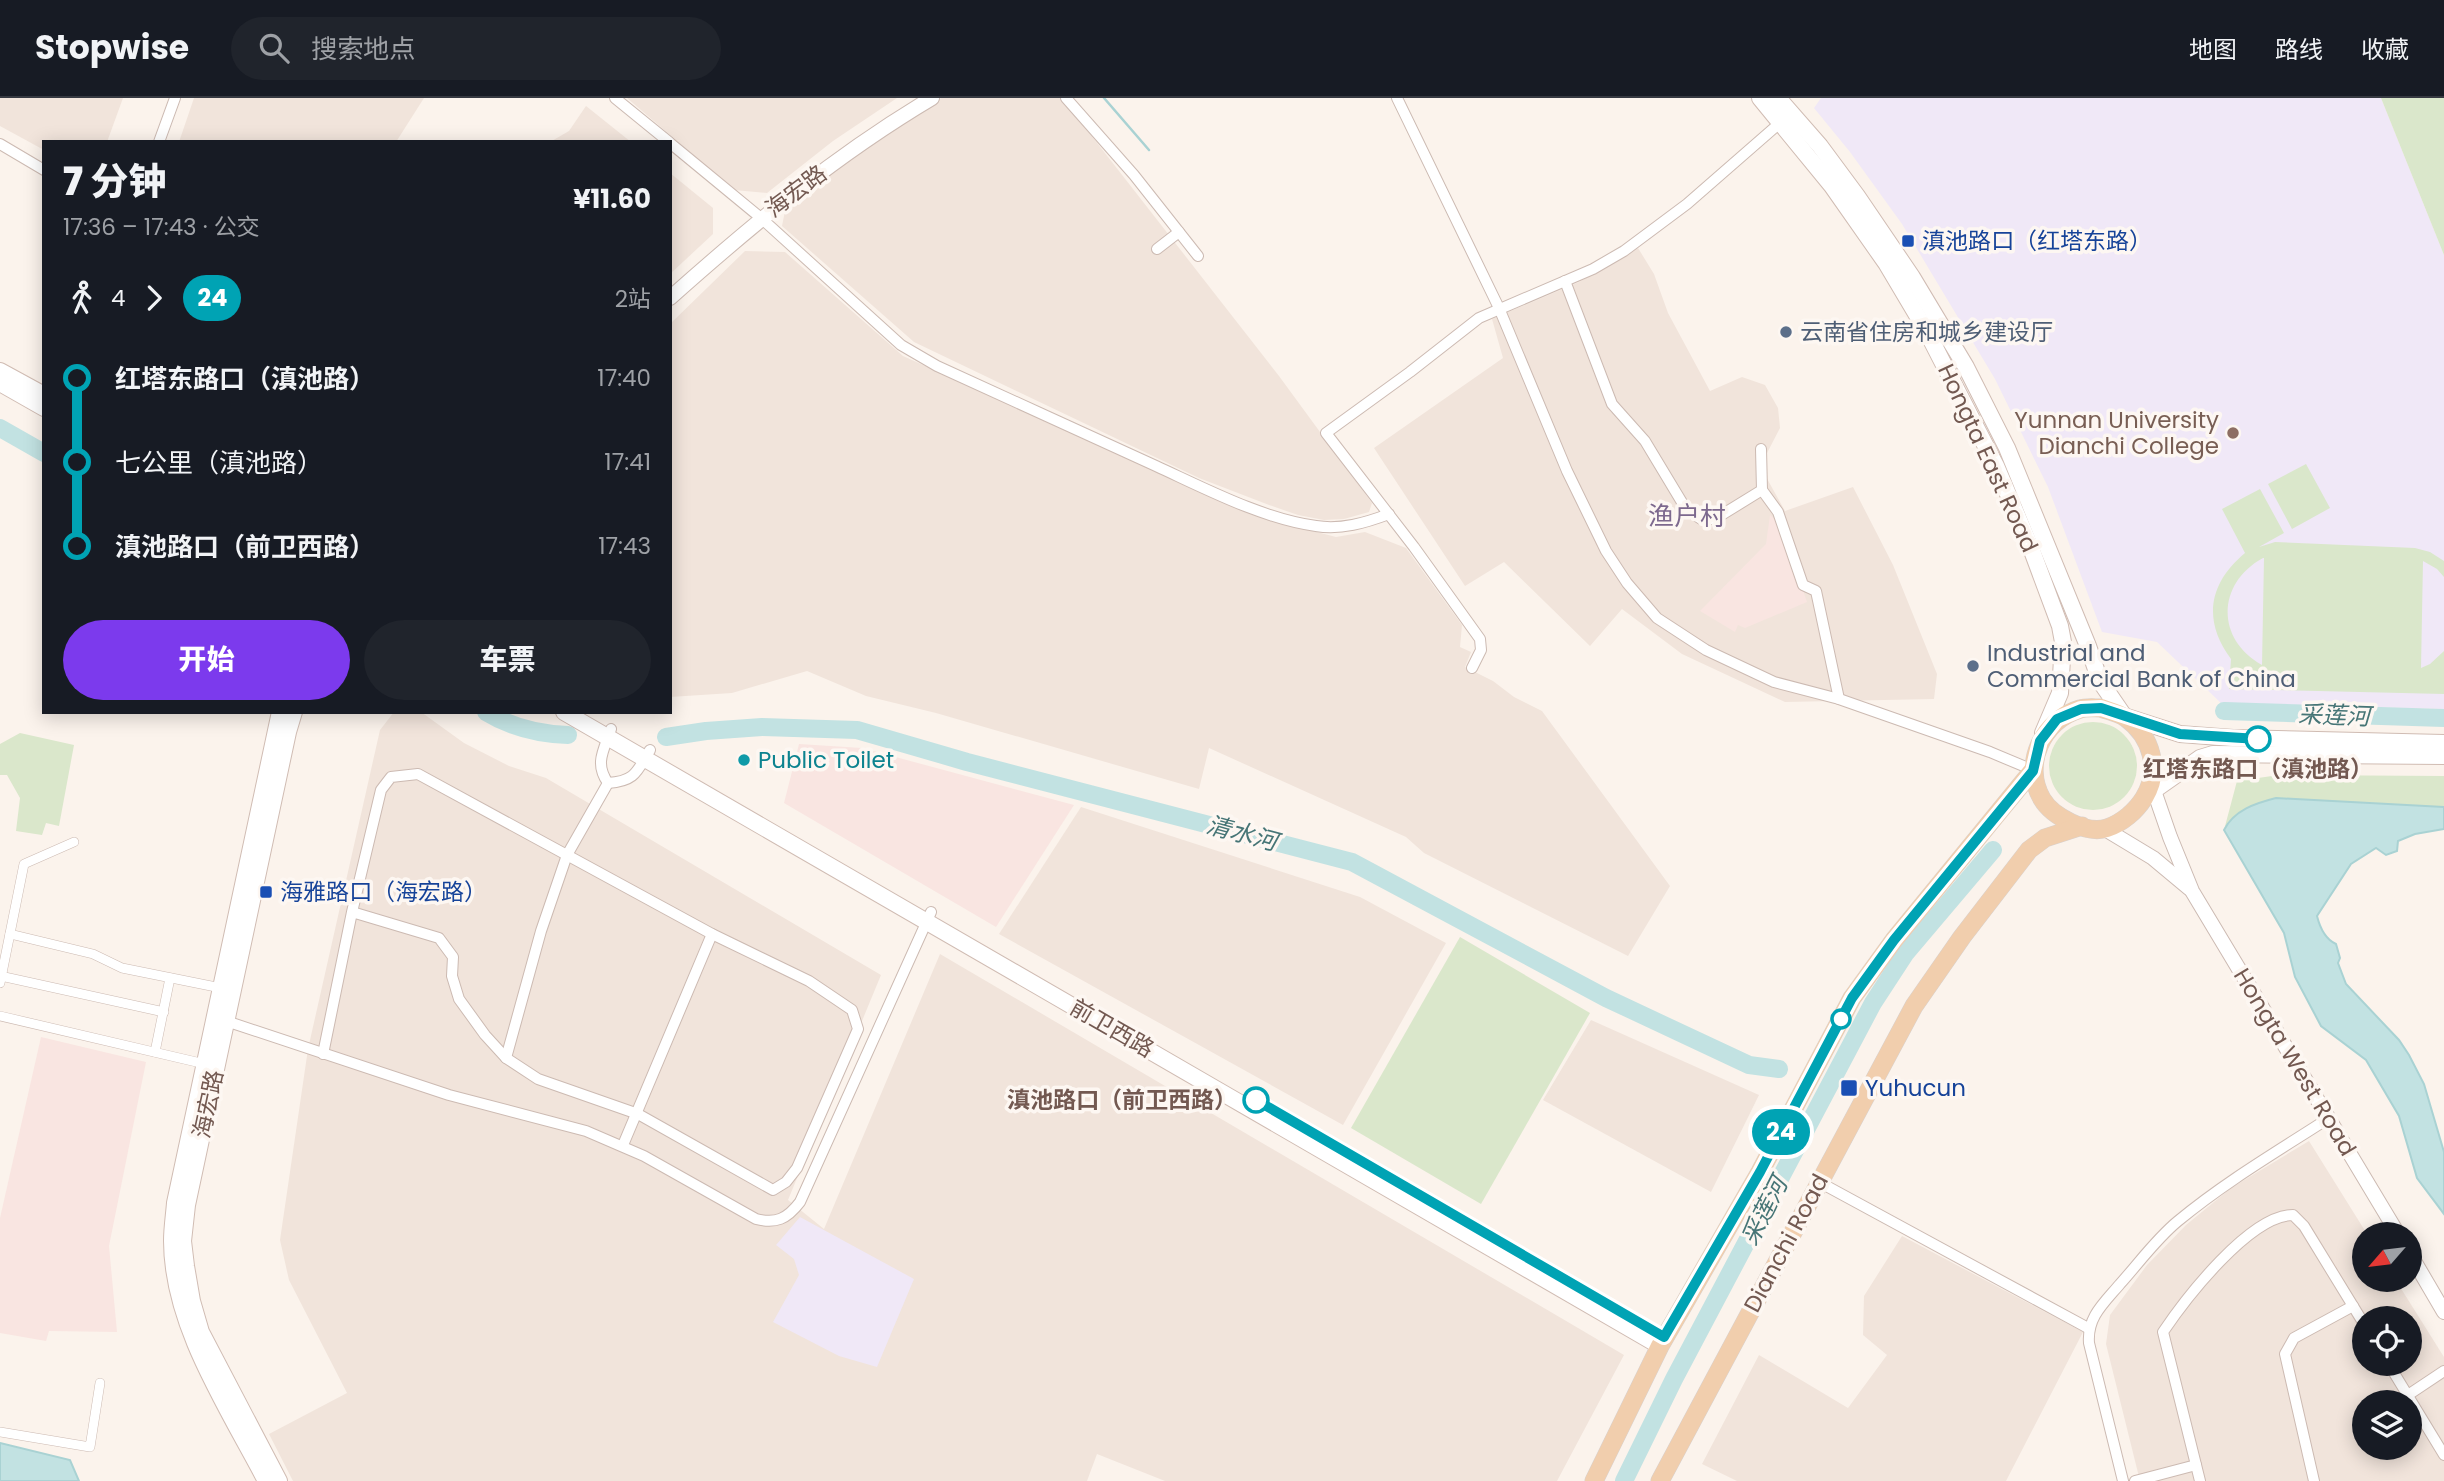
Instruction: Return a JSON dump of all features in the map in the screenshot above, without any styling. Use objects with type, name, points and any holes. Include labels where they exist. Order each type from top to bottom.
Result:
[{"type":"main road","name":"Hongta East Road","points":[[1760,98],[1832,186],[1886,263],[1927,332],[1996,466],[2031,548],[2060,626],[2063,642],[2060,693],[2040,741]]},
{"type":"main road","name":"Hongta East Road","points":[[1778,98],[1820,146],[1857,196],[1912,277],[1966,367],[2007,448],[2100,681],[2124,716]]},
{"type":"main road","points":[[0,370],[42,394]]},
{"type":"main road","points":[[0,383],[42,407]]},
{"type":"main road","points":[[2124,716],[2141,731],[2150,747],[2154,773],[2150,789],[2138,808],[2105,829],[2064,821],[2044,802],[2036,786],[2033,771],[2040,741],[2057,719],[2081,709],[2101,708],[2180,734],[2233,738],[2444,743]]},
{"type":"main road","name":"海宏路","points":[[266,1481],[191,1336],[181,1304],[172,1241],[175,1203],[205,1064],[220,1019],[221,988],[280,714]]},
{"type":"main road","name":"海宏路","points":[[279,1481],[201,1332],[192,1301],[183,1241],[220,1019],[294,714]]},
{"type":"main road","name":"前卫西路","points":[[568,714],[647,754],[1662,1342]]},
{"type":"main road","name":"前卫西路","points":[[586,714],[610,733]]},
{"type":"main road","points":[[2150,789],[2200,758],[2227,753],[2444,756]]},
{"type":"main road","points":[[1594,1481],[1662,1342],[1760,1172],[1852,998],[1894,940],[2033,771]]},
{"type":"main road","name":"Dianchi Road","points":[[1660,1481],[1914,1006],[1962,937],[2029,850],[2045,838],[2082,826]]},
{"type":"street","points":[[160,140],[175,98]]},
{"type":"street","points":[[615,98],[668,140]]},
{"type":"street","name":"海宏路","points":[[672,297],[761,218],[852,149],[932,98]]},
{"type":"street","points":[[1066,98],[1134,175],[1198,256]]},
{"type":"street","points":[[1397,98],[1499,308],[1567,471],[1606,551],[1627,583],[1657,618],[1706,650],[1774,682],[1839,699],[1990,752],[2033,771]]},
{"type":"street","points":[[1472,667],[1481,650],[1480,639],[1326,433],[1479,318],[1593,269],[1624,251],[1687,204],[1781,122]]},
{"type":"street","points":[[0,144],[42,169]]},
{"type":"street","points":[[672,144],[761,218],[901,345],[937,366],[1195,484],[1262,511],[1301,523],[1332,527],[1368,522],[1389,514]]},
{"type":"street","points":[[1157,249],[1179,232]]},
{"type":"street","points":[[1564,281],[1612,404],[1645,441],[1686,509],[1700,519],[1715,519],[1762,490]]},
{"type":"street","points":[[1761,449],[1762,490],[1778,512],[1803,585],[1816,591],[1839,699]]},
{"type":"street","points":[[608,783],[601,772],[600,762],[610,733]]},
{"type":"street","points":[[608,783],[623,782],[637,774],[647,754]]},
{"type":"street","points":[[2165,818],[2167,793],[2179,773]]},
{"type":"street","points":[[323,1054],[352,912],[381,790],[391,777],[418,774],[712,934],[809,981],[852,1010],[858,1029],[797,1168],[786,1182],[773,1191],[638,1114],[538,1079],[506,1058],[459,999],[452,976],[453,957],[439,938],[352,912]]},
{"type":"street","points":[[506,1058],[541,931],[567,855],[608,783]]},
{"type":"street","points":[[2150,789],[2165,818],[2192,891]]},
{"type":"street","points":[[2105,829],[2153,858],[2192,891]]},
{"type":"street","points":[[74,842],[24,864],[0,978],[164,1012]]},
{"type":"street","name":"Hongta West Road","points":[[2192,891],[2391,1222]]},
{"type":"street","points":[[220,1019],[449,1095],[586,1131],[623,1145],[755,1219],[779,1221],[791,1214],[800,1202],[929,916]]},
{"type":"street","points":[[10,934],[93,954],[122,968],[221,988]]},
{"type":"street","points":[[623,1145],[712,934]]},
{"type":"street","points":[[155,1052],[170,978]]},
{"type":"street","points":[[0,1016],[205,1064]]},
{"type":"street","points":[[2123,1481],[2089,1343],[2088,1328],[2107,1299],[2152,1246],[2178,1222],[2235,1179],[2329,1118]]},
{"type":"street","points":[[1819,1182],[2088,1328]]},
{"type":"street","points":[[2200,1481],[2162,1332],[2197,1286],[2250,1233],[2280,1215],[2293,1215],[2304,1226],[2353,1306]]},
{"type":"street","points":[[2422,1274],[2444,1312]]},
{"type":"street","points":[[2315,1481],[2285,1354],[2294,1338],[2352,1307]]},
{"type":"street","points":[[2416,1390],[2444,1371]]},
{"type":"street","points":[[0,1432],[90,1447],[100,1383]]},
{"type":"street","points":[[2422,1418],[2444,1455]]},
{"type":"street","points":[[2135,1481],[2196,1465]]},
{"type":"shaded area","points":[[0,98],[123,98],[108,140],[42,140],[42,149],[0,126]]},
{"type":"shaded area","points":[[194,98],[424,98],[397,140],[180,140]]},
{"type":"shaded area","points":[[627,98],[897,98],[833,141],[767,193],[734,190]]},
{"type":"shaded area","points":[[941,98],[1062,98],[1279,376],[1372,503],[1369,512],[1344,519],[1324,520],[1269,505],[1199,478],[914,342],[782,226],[786,206],[858,153]]},
{"type":"shaded area","name":"Yunnan University Dianchi College","points":[[1821,98],[2381,98],[2444,255],[2444,709],[2221,703],[2157,642],[2102,632],[2048,487],[1995,379],[1902,224],[1814,108]]},
{"type":"shaded area","points":[[586,106],[628,140],[553,140],[569,131]]},
{"type":"shaded area","points":[[672,175],[713,208],[713,234],[672,272]]},
{"type":"shaded area","points":[[1638,248],[1654,274],[1668,313],[1710,391],[1742,377],[1765,385],[1778,408],[1780,428],[1766,455],[1765,475],[1785,511],[1853,487],[1893,565],[1937,674],[1934,699],[1785,702],[1682,654],[1622,609],[1590,646],[1504,562],[1465,586],[1374,448],[1503,358],[1492,319],[1579,282]]},
{"type":"shaded area","points":[[745,251],[785,252],[903,356],[1267,519],[1336,537],[1365,532],[1406,548],[1462,625],[1460,647],[1471,652],[1465,667],[1542,711],[1670,886],[1628,956],[1424,853],[1406,837],[1209,748],[1199,789],[936,713],[866,696],[807,671],[732,693],[672,697],[672,322]]},
{"type":"shaded area","points":[[1770,515],[1780,524],[1807,602],[1745,628],[1738,625],[1735,632],[1700,611],[1766,544]]},
{"type":"shaded area","points":[[392,714],[424,714],[464,743],[509,766],[546,778],[881,975],[788,1200],[824,1229],[940,954],[1624,1355],[1557,1481],[1165,1481],[1097,1454],[1087,1481],[293,1481],[269,1434],[347,1393],[289,1280],[280,1240],[308,1049],[380,730]]},
{"type":"shaded area","points":[[799,744],[862,748],[1074,805],[996,927],[784,803]]},
{"type":"shaded area","points":[[1081,807],[1360,897],[1446,943],[1343,1125],[999,934]]},
{"type":"shaded area","points":[[1591,1020],[1759,1095],[1711,1192],[1543,1100]]},
{"type":"shaded area","points":[[41,1037],[146,1062],[109,1246],[117,1332],[49,1331],[46,1341],[0,1333],[0,1218]]},
{"type":"shaded area","points":[[2309,1141],[2360,1222],[2352,1222],[2352,1292],[2403,1292],[2412,1306],[2352,1306],[2352,1376],[2422,1376],[2422,1322],[2444,1357],[2444,1481],[2140,1481],[2106,1344],[2110,1315],[2147,1265],[2186,1225],[2231,1188]]},
{"type":"shaded area","points":[[800,1217],[914,1279],[877,1367],[839,1356],[773,1322],[799,1275],[794,1259],[776,1245]]},
{"type":"shaded area","points":[[1902,1236],[2083,1332],[2006,1481],[1737,1481],[1702,1464],[1759,1355],[1848,1408],[1887,1355],[1863,1335],[1864,1296]]},
{"type":"green space","points":[[2381,98],[2444,98],[2444,255]]},
{"type":"green space","points":[[2306,464],[2330,508],[2292,529],[2268,484]]},
{"type":"green space","points":[[2260,489],[2284,533],[2259,547],[2275,542],[2415,548],[2430,552],[2444,561],[2444,577],[2437,569],[2423,561],[2421,668],[2430,664],[2444,651],[2444,694],[2229,689],[2231,659],[2216,630],[2214,603],[2217,589],[2224,577],[2245,553],[2222,509]],"holes":[[[2264,558],[2262,665],[2236,641],[2228,611],[2230,596],[2237,582],[2248,569]]]},
{"type":"green space","points":[[2093,722],[2110,725],[2124,735],[2134,749],[2137,766],[2134,783],[2124,797],[2110,807],[2093,810],[2076,807],[2062,797],[2052,783],[2049,766],[2052,749],[2062,735],[2076,725]]},
{"type":"green space","points":[[20,733],[74,745],[59,826],[46,823],[42,835],[16,831],[20,798],[7,775],[0,775],[0,744]]},
{"type":"green space","points":[[2279,775],[2444,776],[2444,807],[2276,798],[2228,822],[2224,830],[2237,781]]},
{"type":"green space","points":[[1460,937],[1590,1013],[1481,1204],[1351,1128]]},
{"type":"water","points":[[2276,798],[2444,807],[2444,829],[2415,834],[2398,841],[2397,851],[2386,855],[2376,848],[2351,864],[2317,916],[2324,933],[2336,944],[2340,958],[2338,963],[2346,984],[2399,1040],[2424,1084],[2444,1152],[2444,1214],[2417,1178],[2399,1116],[2366,1060],[2321,1026],[2295,977],[2284,933],[2224,830],[2240,812]]},
{"type":"water","points":[[0,1443],[70,1460],[79,1481],[0,1481]]},
{"type":"waterway","points":[[1104,98],[1149,150]]},
{"type":"waterway","name":"清水河","points":[[0,428],[42,452]]},
{"type":"waterway","name":"采莲河","points":[[2224,711],[2444,718]]},
{"type":"waterway","name":"清水河","points":[[490,714],[526,729],[568,735]]},
{"type":"waterway","name":"清水河","points":[[666,737],[762,727],[857,730],[967,762],[1352,862],[1606,998],[1749,1065],[1779,1069]]},
{"type":"waterway","name":"采莲河","points":[[1624,1481],[1674,1379],[1873,1003],[1905,954],[1993,850]]},
{"type":"bus line","name":"24","points":[[1256,1100],[1664,1337],[1760,1172],[1852,998],[1894,940],[2033,771],[2040,741],[2057,719],[2081,709],[2101,708],[2180,734],[2258,739]]},
{"type":"place","name":"滇池路口（红塔东路）","points":[[1908,241]]},
{"type":"place","name":"云南省住房和城乡建设厅","points":[[1786,332]]},
{"type":"place","name":"Yunnan University Dianchi College","points":[[2233,433]]},
{"type":"place","name":"Industrial and Commercial Bank of China","points":[[1973,666]]},
{"type":"place","name":"红塔东路口（滇池路）","points":[[2258,739]]},
{"type":"place","name":"Public Toilet","points":[[744,760]]},
{"type":"place","name":"海雅路口（海宏路）","points":[[266,892]]},
{"type":"place","name":"Yuhucun","points":[[1849,1088]]},
{"type":"place","name":"滇池路口（前卫西路）","points":[[1256,1100]]},
{"type":"district","name":"渔户村","points":[[1687,516]]}]
